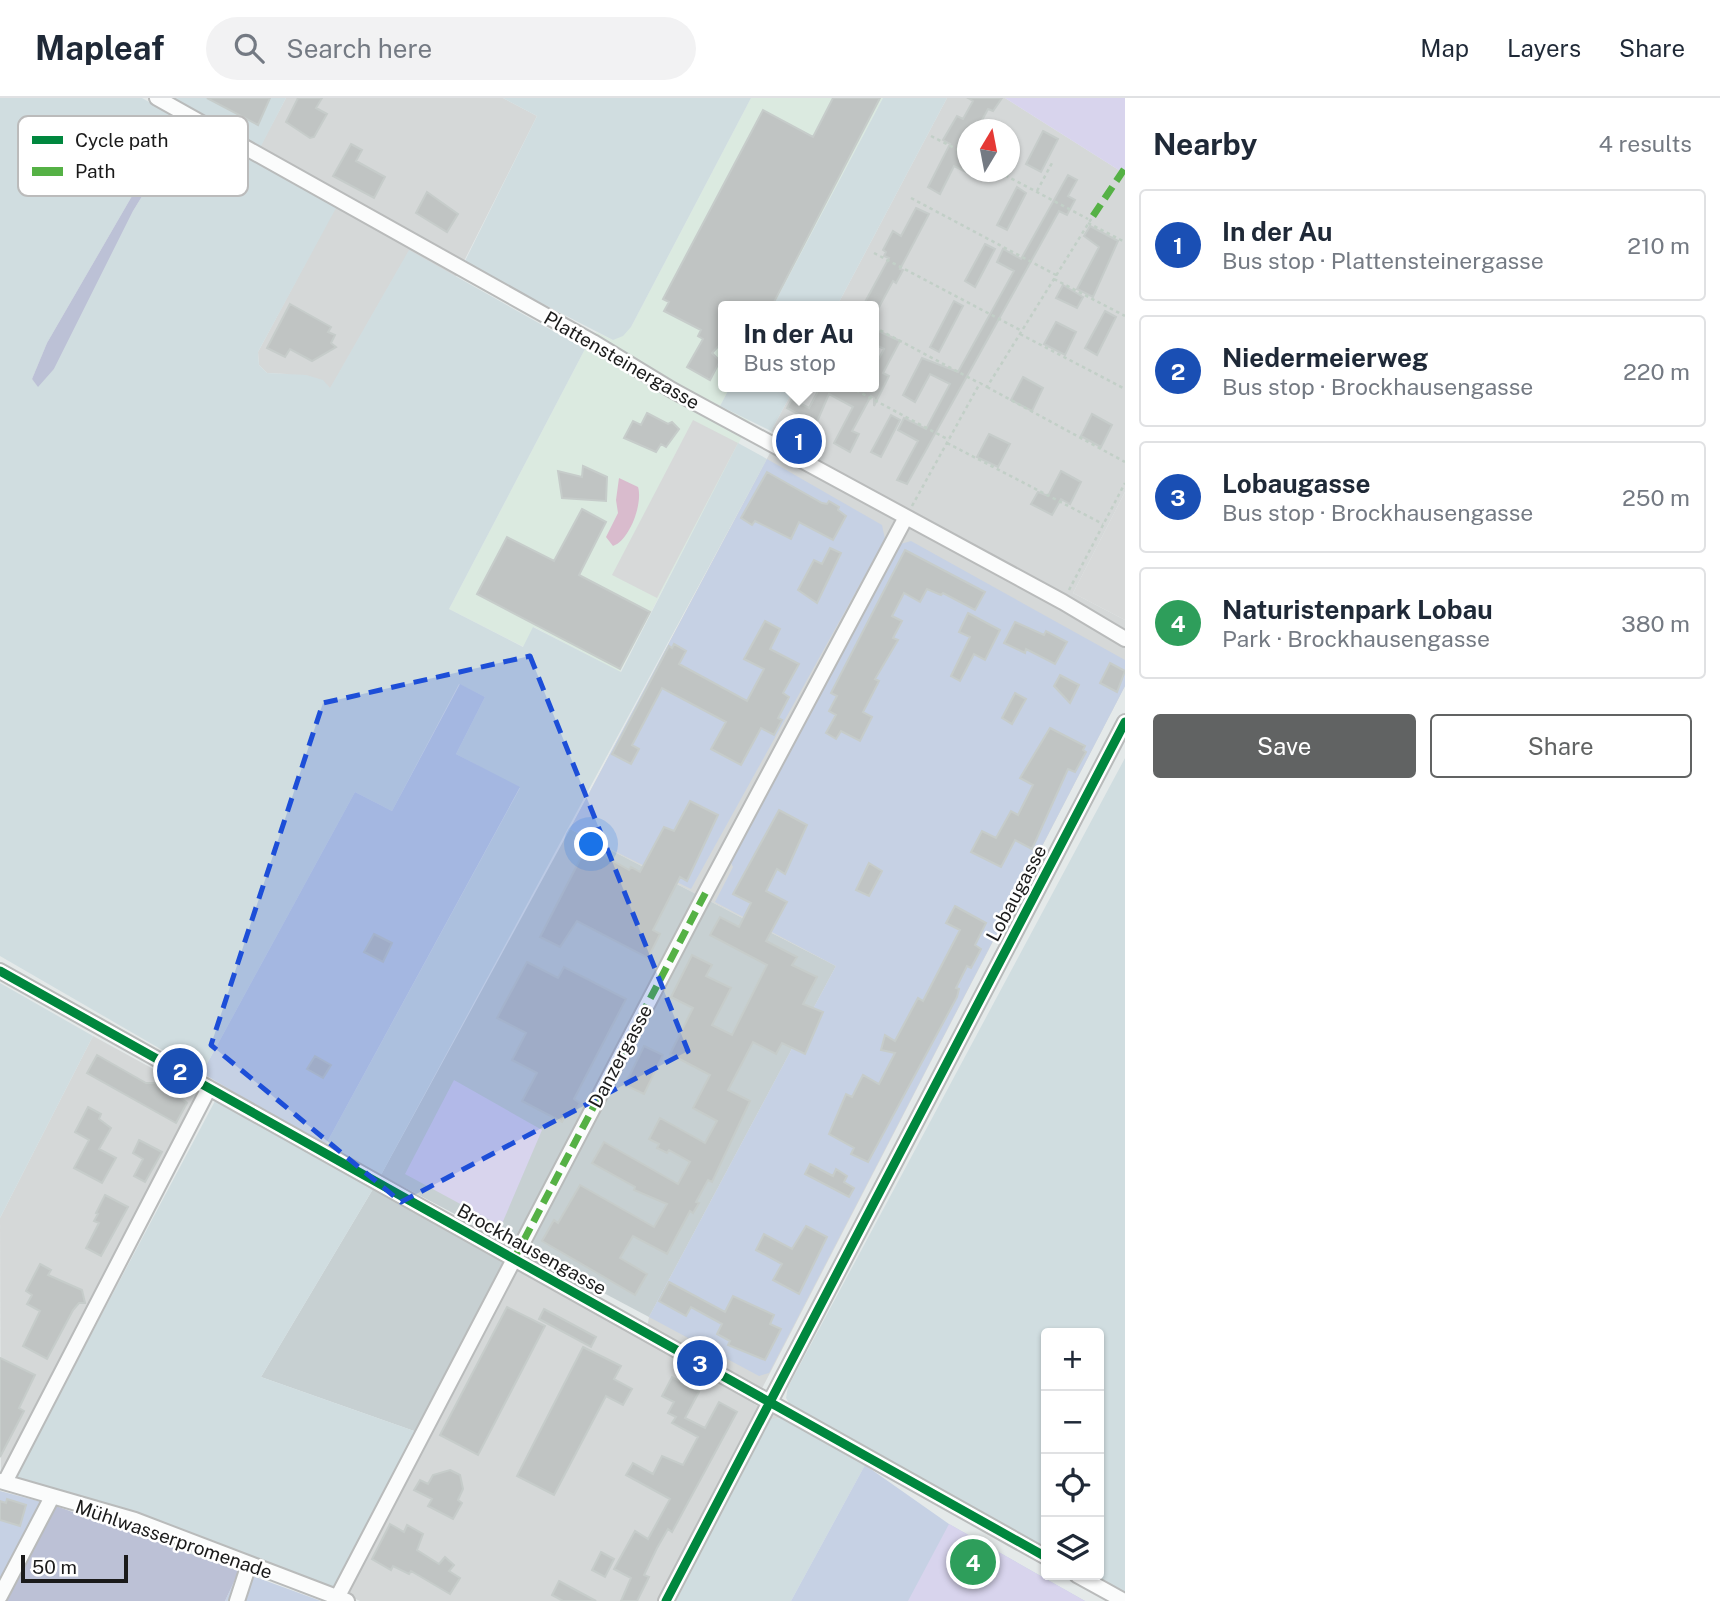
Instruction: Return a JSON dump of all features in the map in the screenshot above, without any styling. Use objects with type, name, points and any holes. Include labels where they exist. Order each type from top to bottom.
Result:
[{"type":"street","name":"Plattensteinergasse","points":[[157,98],[189,116]]},
{"type":"street","name":"Plattensteinergasse","points":[[248,149],[593,342],[672,390],[1063,602],[1125,639]]},
{"type":"street","name":"Danzergasse","points":[[342,1599],[514,1259],[906,517]]},
{"type":"street","name":"Lobaugasse","points":[[666,1601],[1125,722]]},
{"type":"street","name":"Brockhausengasse","points":[[0,971],[1041,1554]]},
{"type":"street","points":[[2,1481],[209,1088]]},
{"type":"street","name":"Mühlwasserpromenade","points":[[2,1481],[135,1520],[342,1599]]},
{"type":"street","points":[[0,1596],[52,1497]]},
{"type":"street","points":[[237,1601],[249,1564]]},
{"type":"street","points":[[1086,1580],[1124,1601]]},
{"type":"path","points":[[931,136],[957,149]]},
{"type":"path","points":[[1037,191],[1052,163]]},
{"type":"path","points":[[1019,182],[1090,219],[1125,242]]},
{"type":"path","points":[[911,198],[1125,316]]},
{"type":"path","points":[[987,387],[1090,219]]},
{"type":"path","points":[[874,253],[1125,388]]},
{"type":"path","points":[[879,330],[1125,462]]},
{"type":"path","points":[[906,517],[980,383]]},
{"type":"path","points":[[859,392],[1103,524]]},
{"type":"path","points":[[1063,602],[1125,483]]},
{"type":"highlighted area","points":[[530,656],[688,1051],[401,1202],[211,1045],[323,703]]},
{"type":"shaded area","points":[[0,98],[142,98],[174,116],[18,116],[18,196],[132,196],[47,343],[32,379],[38,386],[54,369],[142,196],[248,196],[248,158],[336,208],[258,352],[259,365],[267,373],[306,375],[323,380],[330,388],[409,250],[585,349],[449,609],[523,647],[533,627],[621,672],[738,443],[767,459],[381,1175],[325,1146],[520,788],[456,754],[485,697],[459,684],[392,811],[355,792],[202,1073],[0,956]]},
{"type":"shaded area","points":[[170,98],[286,98],[260,148],[248,141],[248,116],[202,116]]},
{"type":"shaded area","points":[[286,98],[503,98],[537,116],[456,277],[409,251],[330,389],[286,374],[267,373],[259,365],[258,352],[335,208],[253,160]]},
{"type":"shaded area","points":[[503,98],[751,98],[631,327],[623,336],[613,340],[464,263],[537,116]]},
{"type":"shaded area","points":[[751,98],[883,98],[776,301],[718,301],[718,392],[727,392],[720,406],[750,421],[620,672],[534,627],[524,647],[449,609],[585,349],[596,332],[613,340],[631,327]]},
{"type":"shaded area","points":[[883,98],[947,98],[840,301],[776,301]]},
{"type":"shaded area","points":[[947,98],[1005,98],[1125,174],[1125,492],[1073,593],[1125,620],[1125,686],[754,1404],[780,1418],[770,1420],[675,1601],[360,1601],[335,1589],[515,1266],[645,1339],[649,1317],[836,966],[570,829],[779,436],[771,431],[792,392],[879,392],[879,301],[840,301]]},
{"type":"shaded area","points":[[1005,98],[1125,98],[1125,174]]},
{"type":"shaded area","points":[[132,196],[142,196],[54,369],[38,387],[32,379],[47,343]]},
{"type":"shaded area","points":[[727,392],[792,392],[771,431],[720,406]]},
{"type":"shaded area","points":[[693,420],[738,443],[657,598],[612,575]]},
{"type":"shaded area","points":[[767,459],[882,525],[885,539],[691,889],[570,829]]},
{"type":"shaded area","points":[[619,478],[638,487],[639,502],[630,529],[613,546],[606,537],[618,513],[616,500]]},
{"type":"shaded area","points":[[1125,492],[1125,620],[1073,593]]},
{"type":"shaded area","points":[[911,541],[1125,660],[1125,686],[769,1373],[759,1376],[649,1317],[836,966],[715,902],[733,867],[730,861],[897,545]]},
{"type":"shaded area","points":[[460,684],[485,697],[456,754],[520,787],[325,1146],[202,1073],[355,792],[392,811]]},
{"type":"shaded area","points":[[1125,758],[1125,1596],[1096,1580],[1104,1580],[1104,1328],[1041,1328],[1041,1549],[792,1408],[786,1398],[788,1387]]},
{"type":"shaded area","points":[[570,829],[836,966],[649,1317],[381,1175]]},
{"type":"shaded area","points":[[0,983],[93,1036],[0,1218]]},
{"type":"shaded area","points":[[93,1036],[199,1094],[1,1473],[0,1218]]},
{"type":"shaded area","points":[[454,1080],[542,1130],[501,1226],[405,1174]]},
{"type":"shaded area","points":[[215,1101],[373,1189],[261,1377],[417,1432],[335,1589],[112,1507],[15,1478]]},
{"type":"shaded area","points":[[373,1189],[504,1262],[417,1432],[261,1377]]},
{"type":"shaded area","points":[[780,1418],[865,1465],[791,1601],[676,1601],[770,1419]]},
{"type":"shaded area","points":[[865,1465],[949,1524],[1041,1576],[1041,1580],[1048,1580],[1085,1601],[791,1601]]},
{"type":"shaded area","points":[[0,1491],[53,1505],[0,1601]]},
{"type":"shaded area","points":[[53,1505],[239,1571],[225,1601],[2,1601]]},
{"type":"shaded area","points":[[949,1524],[1041,1576],[1041,1580],[1048,1580],[1085,1601],[908,1601]]},
{"type":"shaded area","points":[[239,1571],[321,1601],[225,1601]]},
{"type":"building","points":[[207,98],[270,98],[258,125],[248,120],[248,116],[241,116]]},
{"type":"building","points":[[298,98],[322,98],[316,108],[327,114],[314,137],[310,138],[286,122]]},
{"type":"building","points":[[833,98],[880,98],[775,301],[718,301],[718,346],[712,353],[718,359],[718,365],[710,380],[687,367],[703,339],[698,336],[701,330],[664,311],[669,302],[663,299],[763,110],[813,137]]},
{"type":"building","points":[[968,98],[1002,98],[993,111],[988,109],[983,119],[963,119],[973,101]]},
{"type":"building","points":[[957,116],[963,119],[957,119],[957,168],[954,166],[940,194],[928,187],[950,144],[943,140]]},
{"type":"building","points":[[1043,131],[1058,139],[1041,172],[1026,164]]},
{"type":"building","points":[[351,144],[362,150],[356,161],[385,177],[374,198],[333,176]]},
{"type":"building","points":[[1068,175],[1077,180],[1068,196],[1075,200],[1067,215],[1059,211],[907,484],[897,480],[918,441],[898,430],[904,418],[926,429],[950,384],[930,374],[915,402],[903,395],[922,358],[958,372],[1014,271],[997,262],[1003,249],[1021,259]]},
{"type":"building","points":[[1017,187],[1026,193],[1007,230],[997,225]]},
{"type":"building","points":[[427,192],[458,214],[447,232],[416,213]]},
{"type":"building","points":[[916,208],[929,214],[900,269],[903,270],[896,283],[893,281],[879,307],[879,301],[866,301],[889,258],[884,256],[886,252],[883,250],[893,231],[901,236]]},
{"type":"building","points":[[1090,226],[1118,241],[1093,297],[1077,289],[1099,247],[1084,236]]},
{"type":"building","points":[[985,244],[995,249],[975,287],[965,281]]},
{"type":"building","points":[[1063,285],[1083,297],[1077,308],[1056,298]]},
{"type":"building","points":[[954,301],[963,306],[939,352],[930,347]]},
{"type":"building","points":[[290,304],[331,327],[328,332],[335,335],[331,343],[336,347],[312,361],[290,349],[285,357],[267,348]]},
{"type":"building","points":[[1105,311],[1116,317],[1097,355],[1085,348]]},
{"type":"building","points":[[1056,322],[1076,332],[1065,355],[1044,344]]},
{"type":"building","points":[[879,331],[900,341],[883,373],[889,376],[874,406],[874,398],[871,396],[852,431],[859,434],[850,452],[834,443],[853,407],[829,394],[816,424],[787,408],[792,399],[809,408],[817,392],[879,392],[879,358],[884,349],[879,346]]},
{"type":"building","points":[[1023,377],[1043,388],[1032,411],[1011,400]]},
{"type":"building","points":[[647,413],[668,424],[672,422],[679,429],[666,447],[661,444],[656,452],[624,438],[633,421],[641,425]]},
{"type":"building","points":[[1092,414],[1112,425],[1101,447],[1081,436]]},
{"type":"building","points":[[891,415],[900,420],[881,457],[871,452]]},
{"type":"building","points":[[989,434],[1010,444],[998,467],[977,457]]},
{"type":"building","points":[[583,466],[607,477],[606,501],[562,498],[558,471],[582,477]]},
{"type":"building","points":[[1061,471],[1081,482],[1070,504],[1061,499],[1052,515],[1031,504],[1038,492],[1048,496]]},
{"type":"building","points":[[767,472],[822,503],[827,504],[829,501],[839,507],[838,510],[846,516],[833,540],[799,522],[791,539],[755,521],[752,525],[741,518]]},
{"type":"building","points":[[582,509],[606,522],[579,575],[650,612],[620,669],[477,594],[507,537],[554,561]]},
{"type":"building","points":[[830,548],[841,553],[817,603],[798,590],[814,560],[822,564]]},
{"type":"building","points":[[905,550],[985,592],[975,610],[943,593],[941,595],[927,589],[920,602],[904,593],[892,616],[902,621],[893,638],[898,640],[875,679],[879,681],[863,712],[872,717],[860,741],[841,731],[836,739],[826,733],[836,715],[829,711],[837,696],[831,693]]},
{"type":"building","points":[[968,613],[1000,630],[985,660],[974,654],[960,681],[951,676],[970,637],[959,632]]},
{"type":"building","points":[[765,621],[780,629],[770,649],[799,664],[783,693],[789,697],[778,718],[782,720],[774,735],[761,728],[741,765],[711,749],[726,722],[662,688],[632,745],[639,749],[631,764],[612,754],[669,646],[672,648],[674,644],[686,651],[679,664],[747,701],[764,669],[744,659]]},
{"type":"building","points":[[1015,622],[1044,635],[1046,631],[1067,642],[1055,664],[1026,649],[1025,653],[1004,643]]},
{"type":"building","points":[[1110,663],[1125,671],[1117,692],[1100,683]]},
{"type":"building","points":[[1060,675],[1079,685],[1070,703],[1054,686]]},
{"type":"building","points":[[1015,693],[1026,699],[1012,724],[1002,718]]},
{"type":"building","points":[[1050,728],[1085,746],[1083,750],[1086,752],[1075,772],[1068,769],[1032,849],[1015,840],[1001,867],[971,852],[982,831],[996,838],[1011,811],[1018,815],[1033,785],[1020,778]]},
{"type":"building","points":[[690,801],[718,815],[687,881],[680,877],[653,930],[660,934],[648,958],[577,921],[560,947],[540,937],[587,846],[629,870],[631,867],[640,872],[664,827],[674,831]]},
{"type":"building","points":[[779,810],[807,825],[785,874],[777,869],[766,891],[787,902],[766,941],[797,957],[792,965],[817,977],[803,1004],[823,1012],[805,1054],[782,1043],[776,1054],[753,1042],[728,1090],[750,1101],[712,1182],[708,1180],[693,1213],[690,1211],[667,1254],[633,1236],[620,1258],[647,1274],[635,1295],[542,1241],[554,1220],[558,1223],[580,1185],[654,1227],[667,1204],[634,1190],[635,1187],[592,1163],[604,1142],[678,1184],[690,1162],[669,1150],[667,1153],[657,1148],[659,1144],[649,1139],[660,1118],[705,1143],[717,1121],[693,1108],[710,1075],[670,1054],[693,1008],[671,997],[692,955],[712,965],[706,976],[731,988],[712,1025],[732,1035],[767,965],[710,935],[720,917],[739,927],[751,903],[733,894]]},
{"type":"building","points":[[869,863],[882,871],[869,896],[856,890]]},
{"type":"building","points":[[955,906],[986,923],[975,945],[981,949],[971,968],[967,966],[956,988],[959,989],[957,997],[868,1162],[851,1154],[854,1148],[829,1134],[846,1094],[852,1097],[863,1075],[879,1084],[895,1053],[881,1050],[885,1035],[895,1041],[918,998],[923,1001],[960,930],[946,923]]},
{"type":"building","points":[[374,934],[392,943],[383,962],[364,952]]},
{"type":"building","points":[[527,962],[558,978],[564,967],[626,999],[574,1099],[580,1103],[574,1114],[568,1111],[562,1122],[522,1101],[537,1073],[512,1060],[526,1033],[497,1018]]},
{"type":"building","points":[[644,1046],[663,1055],[644,1094],[625,1085]]},
{"type":"building","points":[[97,1055],[146,1083],[155,1083],[187,1103],[176,1123],[87,1073]]},
{"type":"building","points":[[315,1056],[331,1065],[323,1078],[307,1069]]},
{"type":"building","points":[[88,1107],[101,1114],[99,1119],[111,1128],[99,1149],[116,1158],[102,1183],[74,1168],[89,1140],[75,1132]]},
{"type":"building","points":[[139,1140],[162,1152],[145,1182],[134,1176],[143,1159],[133,1153]]},
{"type":"building","points":[[810,1164],[833,1176],[836,1169],[847,1176],[844,1182],[854,1188],[849,1197],[805,1174]]},
{"type":"building","points":[[105,1195],[128,1207],[101,1256],[86,1248],[99,1223],[94,1221]]},
{"type":"building","points":[[806,1226],[827,1237],[799,1294],[773,1280],[782,1264],[756,1250],[764,1234],[792,1249]]},
{"type":"building","points":[[40,1264],[51,1270],[48,1275],[82,1290],[85,1303],[79,1303],[73,1310],[47,1359],[23,1346],[40,1311],[27,1304],[32,1295],[26,1291]]},
{"type":"building","points":[[669,1282],[725,1312],[733,1296],[774,1315],[770,1324],[781,1329],[765,1360],[728,1345],[730,1341],[717,1334],[722,1324],[691,1307],[686,1316],[659,1301]]},
{"type":"building","points":[[507,1307],[545,1326],[478,1455],[440,1435]]},
{"type":"building","points":[[544,1309],[596,1337],[591,1347],[539,1319]]},
{"type":"building","points":[[583,1347],[621,1366],[614,1379],[632,1389],[623,1405],[606,1396],[554,1495],[517,1476]]},
{"type":"building","points":[[0,1358],[35,1375],[19,1408],[24,1411],[0,1457]]},
{"type":"building","points":[[672,1377],[699,1392],[685,1418],[705,1428],[719,1402],[737,1412],[672,1532],[668,1529],[657,1548],[644,1575],[649,1577],[637,1601],[621,1601],[631,1578],[614,1569],[635,1531],[648,1539],[670,1499],[626,1475],[633,1463],[653,1474],[662,1456],[683,1465],[698,1437],[672,1423],[676,1417],[668,1413],[674,1402],[662,1396]]},
{"type":"building","points":[[450,1470],[460,1475],[463,1489],[458,1500],[462,1503],[453,1519],[428,1506],[432,1499],[414,1490],[420,1480],[428,1484],[433,1475]]},
{"type":"building","points":[[7,1499],[26,1505],[20,1526],[0,1520],[0,1501],[6,1503]]},
{"type":"building","points":[[390,1524],[404,1532],[407,1525],[423,1534],[417,1550],[439,1564],[445,1557],[454,1565],[449,1571],[460,1578],[450,1594],[411,1571],[409,1574],[393,1566],[391,1570],[372,1559]]},
{"type":"building","points":[[601,1552],[614,1559],[605,1577],[592,1570]]},
{"type":"building","points":[[559,1581],[596,1601],[563,1601],[552,1595]]},
{"type":"marked path","points":[[1093,216],[1125,168]]},
{"type":"marked path","points":[[514,1259],[707,890]]},
{"type":"cycle path","points":[[666,1601],[1125,722]]},
{"type":"cycle path","points":[[0,971],[1041,1554]]},
{"type":"place","name":"In der Au","points":[[799,441]]},
{"type":"place","name":"Niedermeierweg","points":[[180,1071]]},
{"type":"place","name":"Lobaugasse","points":[[700,1363]]},
{"type":"place","name":"Naturistenpark Lobau","points":[[973,1562]]}]
